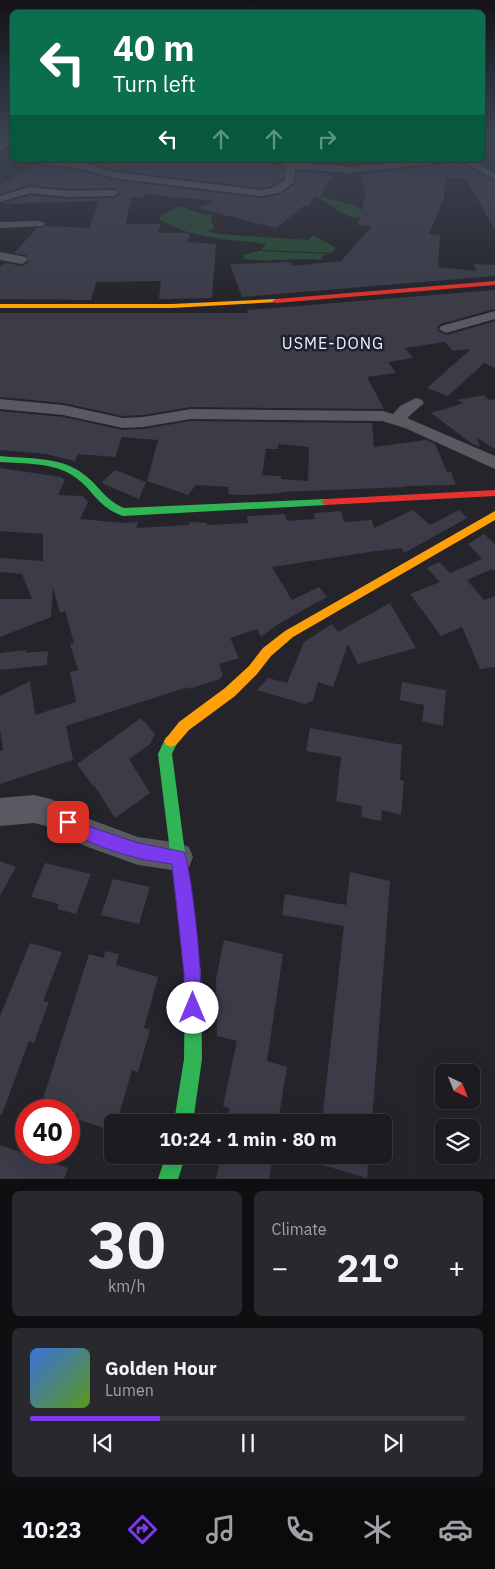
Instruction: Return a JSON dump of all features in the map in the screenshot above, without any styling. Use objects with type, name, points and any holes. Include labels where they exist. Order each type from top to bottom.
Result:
[{"type":"street","points":[[0,199],[19,193]]},
{"type":"street","points":[[58,193],[113,193]]},
{"type":"street","points":[[0,225],[38,224]]},
{"type":"street","points":[[0,256],[22,260]]},
{"type":"street","points":[[0,306],[94,307],[236,304],[495,283]]},
{"type":"street","points":[[446,329],[495,315]]},
{"type":"street","points":[[396,420],[416,403]]},
{"type":"street","points":[[0,404],[63,410],[123,423],[143,422],[191,414],[301,416],[360,414],[383,416],[411,424],[495,463]]},
{"type":"street","points":[[0,459],[66,467],[76,472],[85,480],[97,498],[109,508],[123,512],[495,493]]},
{"type":"street","points":[[185,1114],[193,1059],[193,974],[165,754],[172,738],[184,726],[230,692],[253,670],[267,652],[289,634],[495,514]]},
{"type":"street","points":[[0,812],[34,809],[51,813],[85,832],[138,851],[179,857]]},
{"type":"street","points":[[168,1179],[173,1164]]},
{"type":"green space","points":[[315,195],[354,205],[363,211],[364,216],[353,218]]},
{"type":"green space","points":[[181,206],[199,213],[212,215],[211,223],[215,228],[207,231],[217,234],[308,240],[313,235],[336,248],[331,253],[261,250],[266,244],[224,239],[184,231],[159,219],[161,215]]},
{"type":"green space","points":[[259,251],[328,254],[322,256],[322,260],[255,260],[245,259],[243,255]]},
{"type":"building","points":[[120,193],[220,193],[261,198],[282,193],[322,193],[320,197],[314,196],[309,206],[305,205],[276,228],[197,208],[213,201],[144,194],[143,197],[131,197],[126,224],[161,224],[158,233],[190,233],[187,242],[216,244],[212,298],[159,299],[161,281],[96,282],[91,300],[0,299],[0,267],[6,263],[22,266],[29,262],[26,255],[14,253],[37,228],[46,226],[90,228],[98,201],[1,204],[30,195],[67,199],[114,198],[121,194]]},
{"type":"building","points":[[444,193],[444,198],[429,234],[440,235],[438,267],[476,271],[474,264],[495,265],[495,276],[242,297],[230,264],[291,262],[292,266],[341,261],[372,226],[358,225],[366,194]]},
{"type":"building","points":[[474,193],[495,193],[495,230]]},
{"type":"building","points":[[495,290],[495,309],[440,324],[437,328],[438,331],[447,335],[495,321],[495,368],[484,363],[448,396],[427,388],[471,349],[453,351],[445,342],[405,348],[413,358],[388,362],[396,373],[367,377],[384,409],[191,407],[143,415],[123,416],[63,403],[0,397],[0,313],[248,313],[247,310]]},
{"type":"building","points":[[484,395],[489,400],[495,399],[495,449],[477,438],[480,447],[471,443],[431,413],[464,403],[456,400]]},
{"type":"building","points":[[0,411],[63,417],[123,430],[143,429],[191,421],[372,423],[374,447],[426,440],[435,444],[447,472],[451,472],[456,485],[244,495],[228,494],[229,487],[196,485],[188,495],[147,481],[158,440],[122,437],[115,457],[78,454],[75,461],[46,454],[0,450]],"holes":[[[278,444],[309,447],[308,481],[281,479],[281,476],[262,475],[266,449],[278,449]]]},
{"type":"building","points":[[0,468],[61,477],[65,480],[58,495],[83,496],[88,502],[80,519],[123,523],[138,522],[136,528],[189,525],[189,522],[207,523],[207,525],[248,523],[247,516],[285,514],[287,521],[315,519],[314,513],[341,511],[344,522],[372,520],[374,528],[413,510],[430,525],[459,510],[467,518],[404,553],[402,548],[272,567],[292,600],[319,587],[327,597],[278,624],[261,637],[257,629],[230,638],[239,658],[219,664],[223,675],[220,679],[189,689],[188,687],[66,726],[73,760],[0,784],[0,751],[3,750],[0,730],[0,696],[30,681],[35,715],[76,702],[70,672],[78,670],[70,644],[74,643],[65,611],[60,613],[53,588],[51,617],[0,637],[0,599],[32,599],[22,574],[0,572],[0,558],[43,561],[43,534],[0,531]]},
{"type":"building","points":[[115,470],[146,482],[139,499],[102,482]]},
{"type":"building","points":[[484,534],[495,544],[495,571],[492,569],[467,580],[484,600],[495,596],[495,667],[480,669],[462,627],[441,636],[410,594],[440,582],[427,568],[439,562],[450,573],[482,559],[468,544]]},
{"type":"building","points":[[390,603],[416,648],[358,664],[348,644],[333,687],[318,682],[313,700],[305,704],[257,690],[268,678],[287,683],[304,642],[332,624],[338,632]]},
{"type":"building","points":[[26,650],[26,653],[48,651],[47,665],[0,670],[0,653]]},
{"type":"building","points":[[402,682],[446,690],[443,726],[422,721],[424,705],[400,700]]},
{"type":"building","points":[[141,718],[155,734],[150,744],[129,759],[150,793],[115,818],[94,785],[77,764]]},
{"type":"building","points":[[310,728],[402,745],[400,780],[404,781],[401,815],[382,810],[381,821],[361,817],[362,806],[336,801],[341,757],[306,751]]},
{"type":"building","points":[[0,861],[16,867],[0,896]]},
{"type":"building","points":[[45,863],[91,874],[76,914],[57,909],[59,904],[31,897]]},
{"type":"building","points":[[350,872],[390,881],[373,1114],[323,1114],[344,926],[282,915],[285,894],[346,905]]},
{"type":"building","points":[[113,879],[150,887],[139,924],[101,915]]},
{"type":"building","points":[[224,940],[283,954],[267,1061],[287,1067],[279,1114],[229,1114],[230,1108],[223,1106],[237,1041],[217,1036],[216,979]]},
{"type":"building","points":[[30,943],[62,952],[43,1001],[49,1002],[34,1043],[29,1041],[2,1114],[0,1114],[0,1016]]},
{"type":"building","points":[[105,951],[119,954],[116,965],[158,977],[144,1028],[150,1030],[138,1072],[132,1070],[119,1114],[104,1114],[104,1128],[80,1120],[80,1099],[43,1099],[89,954],[104,958]]},
{"type":"building","points":[[0,1145],[15,1150],[15,1164],[56,1164],[68,1168],[64,1179],[0,1179]]},
{"type":"building","points":[[219,1164],[272,1164],[269,1179],[216,1179]]},
{"type":"building","points":[[318,1164],[368,1164],[367,1178]]},
{"type":"traffic: fast","points":[[0,459],[39,462],[68,469],[83,478],[106,503],[123,512],[326,502]]},
{"type":"traffic: fast","points":[[171,741],[165,754],[193,974],[193,1059],[185,1114]]},
{"type":"traffic: fast","points":[[168,1179],[173,1164]]},
{"type":"traffic: slow","points":[[0,306],[172,306],[276,301]]},
{"type":"traffic: slow","points":[[171,741],[184,726],[230,692],[253,670],[267,652],[289,634],[495,515]]},
{"type":"traffic: jam","points":[[276,301],[495,283]]},
{"type":"traffic: jam","points":[[326,502],[495,493]]},
{"type":"district","name":"USME-DONG","points":[[333,343]]},
{"type":"route","points":[[68,822],[85,832],[138,851],[179,857],[193,974],[193,1008]]}]
